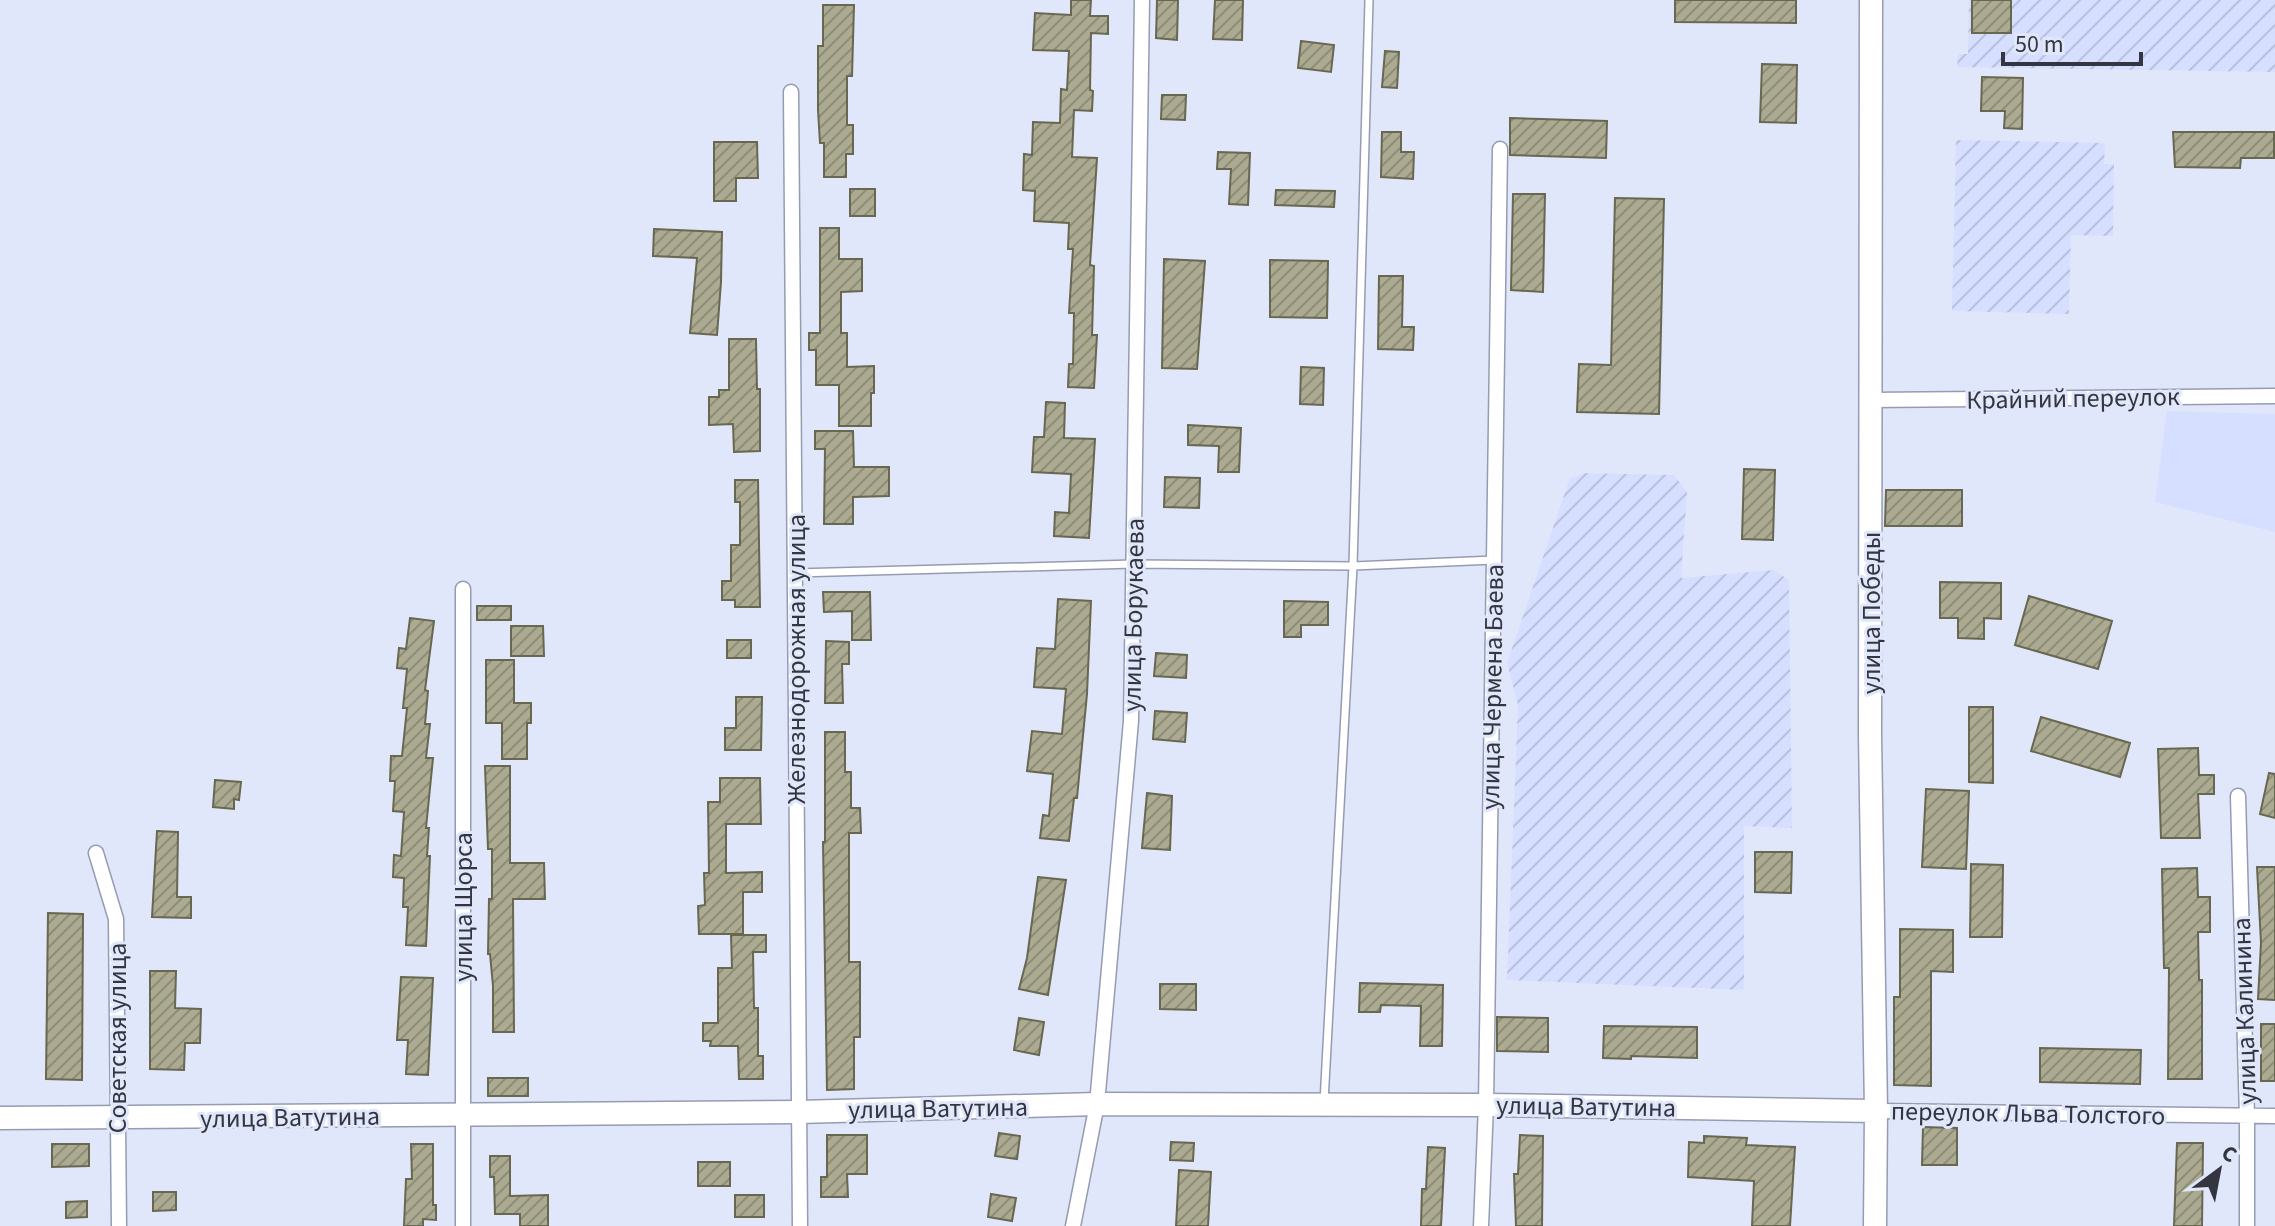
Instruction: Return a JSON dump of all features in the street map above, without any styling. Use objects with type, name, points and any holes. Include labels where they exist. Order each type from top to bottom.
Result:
[{"type":"street","name":"улица Борукаева","points":[[1073,1226],[1097,1104],[1131,721],[1142,0]]},
{"type":"street","name":"улица Победы","points":[[1871,0],[1870,735],[1875,1226]]},
{"type":"street","name":"Железнодорожная улица","points":[[791,92],[800,1226]]},
{"type":"street","name":"улица Чермена Баева","points":[[1481,1226],[1486,1105],[1500,149]]},
{"type":"street","name":"Крайний переулок","points":[[1871,400],[2275,396]]},
{"type":"street","name":"улица Щорса","points":[[463,589],[463,1226]]},
{"type":"street","name":"улица Калинина","points":[[2238,796],[2247,1226]]},
{"type":"street","name":"Советская улица","points":[[96,853],[116,919],[119,1226]]},
{"type":"street","name":"улица Ватутина","points":[[0,1118],[799,1112],[1097,1104],[1486,1105],[1876,1111]]},
{"type":"street","name":"переулок Льва Толстого","points":[[1876,1111],[2275,1116]]},
{"type":"lane","points":[[1324,1104],[1353,566],[1369,0]]},
{"type":"lane","points":[[795,573],[1134,564],[1353,566],[1494,560]]},
{"type":"shaded area","points":[[1969,0],[2275,0],[2275,72],[1957,67],[1958,54],[1968,54]]},
{"type":"shaded area","points":[[1956,140],[2105,143],[2104,164],[2114,164],[2113,236],[2071,235],[2069,314],[1952,311]]},
{"type":"shaded area","points":[[2167,411],[2275,414],[2275,532],[2155,502]]},
{"type":"shaded area","points":[[1585,473],[1674,475],[1687,492],[1681,578],[1774,570],[1789,580],[1792,828],[1744,826],[1744,990],[1507,980],[1518,705],[1507,663],[1570,478]]},
{"type":"building","points":[[1071,0],[1091,0],[1090,16],[1108,16],[1108,34],[1091,33],[1092,111],[1074,110],[1072,157],[1097,158],[1090,265],[1094,266],[1092,335],[1097,335],[1094,388],[1068,387],[1069,364],[1073,364],[1074,313],[1069,313],[1073,249],[1068,249],[1069,223],[1034,221],[1035,191],[1023,190],[1024,154],[1032,155],[1033,122],[1060,123],[1061,89],[1067,90],[1069,51],[1033,50],[1035,13],[1071,15]]},
{"type":"building","points":[[1157,0],[1178,0],[1177,40],[1156,38]]},
{"type":"building","points":[[1215,0],[1243,0],[1242,40],[1213,39]]},
{"type":"building","points":[[1675,0],[1796,0],[1796,23],[1675,22]]},
{"type":"building","points":[[1972,0],[2011,0],[2011,33],[1972,33]]},
{"type":"building","points":[[823,5],[854,5],[852,76],[847,76],[847,125],[853,125],[853,154],[846,154],[846,177],[824,177],[824,143],[820,143],[818,110],[818,46],[823,46]]},
{"type":"building","points":[[1301,41],[1334,45],[1331,72],[1298,68]]},
{"type":"building","points":[[1385,51],[1399,52],[1397,88],[1382,87]]},
{"type":"building","points":[[1762,64],[1797,65],[1796,123],[1760,122]]},
{"type":"building","points":[[1982,77],[2023,78],[2022,129],[2004,128],[2005,111],[1981,111]]},
{"type":"building","points":[[1162,95],[1186,95],[1185,120],[1161,119]]},
{"type":"building","points":[[1510,118],[1607,121],[1606,158],[1510,155]]},
{"type":"building","points":[[1382,132],[1401,132],[1401,152],[1414,152],[1413,179],[1381,177]]},
{"type":"building","points":[[2173,132],[2274,132],[2274,158],[2241,158],[2240,168],[2175,167]]},
{"type":"building","points":[[714,142],[757,142],[758,178],[736,178],[736,201],[714,201]]},
{"type":"building","points":[[1218,152],[1250,153],[1248,205],[1229,204],[1231,169],[1217,169]]},
{"type":"building","points":[[850,189],[875,189],[875,216],[850,216]]},
{"type":"building","points":[[1276,190],[1335,191],[1334,207],[1275,205]]},
{"type":"building","points":[[1513,194],[1545,194],[1543,292],[1511,290]]},
{"type":"building","points":[[1615,198],[1664,199],[1659,414],[1577,412],[1579,364],[1611,365]]},
{"type":"building","points":[[820,228],[839,228],[839,259],[862,259],[862,291],[841,292],[841,333],[847,333],[847,367],[874,366],[871,426],[839,426],[839,385],[816,385],[816,350],[809,350],[809,333],[820,333]]},
{"type":"building","points":[[654,229],[722,232],[717,335],[690,333],[697,258],[653,256]]},
{"type":"building","points":[[1164,259],[1205,261],[1197,369],[1162,368]]},
{"type":"building","points":[[1270,260],[1328,261],[1327,318],[1270,317]]},
{"type":"building","points":[[1379,276],[1403,276],[1402,327],[1414,327],[1413,350],[1378,349]]},
{"type":"building","points":[[729,339],[756,339],[760,451],[734,452],[733,424],[709,425],[709,397],[719,397],[719,390],[729,390]]},
{"type":"building","points":[[1301,367],[1324,368],[1323,405],[1300,404]]},
{"type":"building","points":[[1046,402],[1065,403],[1064,438],[1095,439],[1089,538],[1054,536],[1055,512],[1069,513],[1071,474],[1032,472],[1034,437],[1044,437]]},
{"type":"building","points":[[1188,425],[1241,428],[1239,472],[1218,472],[1219,446],[1188,445]]},
{"type":"building","points":[[815,431],[853,431],[854,467],[889,467],[889,496],[853,497],[853,524],[824,524],[825,449],[815,449]]},
{"type":"building","points":[[1744,469],[1775,470],[1773,540],[1742,539]]},
{"type":"building","points":[[1165,477],[1200,478],[1199,508],[1164,507]]},
{"type":"building","points":[[735,480],[758,480],[760,607],[735,607],[735,600],[722,600],[722,581],[731,581],[731,545],[740,545],[740,502],[735,502]]},
{"type":"building","points":[[1886,490],[1962,490],[1962,526],[1885,526]]},
{"type":"building","points":[[1940,582],[2001,583],[2001,619],[1984,618],[1984,639],[1958,638],[1958,618],[1940,618]]},
{"type":"building","points":[[823,592],[870,592],[871,640],[852,640],[852,611],[824,612]]},
{"type":"building","points":[[2029,596],[2112,621],[2098,669],[2015,645]]},
{"type":"building","points":[[1058,599],[1091,601],[1087,694],[1077,798],[1074,798],[1069,841],[1040,838],[1043,815],[1049,816],[1053,774],[1027,771],[1032,731],[1062,734],[1066,689],[1034,687],[1037,648],[1055,649]]},
{"type":"building","points":[[1284,601],[1328,602],[1328,625],[1301,625],[1301,637],[1284,637]]},
{"type":"building","points":[[477,606],[511,606],[511,620],[477,620]]},
{"type":"building","points":[[410,618],[434,621],[425,690],[428,691],[425,724],[430,724],[426,758],[433,758],[426,828],[429,828],[427,856],[430,856],[426,946],[406,945],[408,907],[403,907],[404,878],[393,877],[394,855],[401,856],[404,812],[393,811],[395,781],[390,781],[391,756],[402,756],[407,669],[397,668],[399,648],[406,649]]},
{"type":"building","points":[[511,626],[543,626],[544,656],[511,656]]},
{"type":"building","points":[[727,640],[751,640],[751,658],[727,658]]},
{"type":"building","points":[[826,641],[849,642],[849,664],[842,664],[843,703],[825,703]]},
{"type":"building","points":[[1156,653],[1187,655],[1186,678],[1154,676]]},
{"type":"building","points":[[486,660],[514,660],[514,703],[531,703],[531,723],[527,723],[527,759],[502,759],[502,723],[486,723]]},
{"type":"building","points":[[736,697],[762,697],[761,750],[725,750],[725,728],[736,728]]},
{"type":"building","points":[[1969,707],[1993,707],[1993,783],[1969,782]]},
{"type":"building","points":[[1155,711],[1187,713],[1185,742],[1153,739]]},
{"type":"building","points":[[2041,717],[2130,743],[2120,777],[2031,751]]},
{"type":"building","points":[[825,732],[845,732],[845,772],[851,772],[851,808],[860,808],[861,833],[849,833],[849,962],[860,962],[860,1037],[854,1037],[854,1089],[827,1090],[823,842]]},
{"type":"building","points":[[2198,748],[2199,775],[2214,775],[2214,794],[2198,794],[2200,838],[2161,838],[2158,749]]},
{"type":"building","points":[[485,766],[510,766],[510,863],[544,863],[545,899],[513,899],[514,1032],[493,1032],[493,986],[488,954],[492,849],[488,849]]},
{"type":"building","points":[[2269,773],[2275,774],[2275,818],[2260,814]]},
{"type":"building","points":[[720,778],[760,778],[761,824],[726,824],[726,873],[762,872],[762,892],[743,892],[743,934],[699,934],[698,906],[705,905],[704,873],[709,873],[708,802],[720,802]]},
{"type":"building","points":[[215,780],[241,782],[239,800],[234,799],[234,809],[213,807]]},
{"type":"building","points":[[1926,789],[1969,791],[1966,869],[1922,867]]},
{"type":"building","points":[[1147,793],[1172,796],[1170,850],[1142,848]]},
{"type":"building","points":[[157,831],[178,832],[177,897],[191,897],[191,918],[152,917]]},
{"type":"building","points":[[1755,852],[1792,852],[1791,893],[1755,892]]},
{"type":"building","points":[[1971,864],[2003,865],[2002,937],[1970,937]]},
{"type":"building","points":[[2257,867],[2275,867],[2275,1000],[2258,999],[2261,943]]},
{"type":"building","points":[[2197,868],[2198,897],[2210,897],[2210,932],[2198,932],[2199,980],[2202,980],[2202,1079],[2168,1079],[2169,968],[2164,968],[2162,869]]},
{"type":"building","points":[[1038,877],[1066,880],[1048,995],[1019,989],[1027,958]]},
{"type":"building","points":[[48,913],[83,914],[82,1080],[46,1079]]},
{"type":"building","points":[[1900,929],[1953,930],[1953,972],[1931,971],[1931,1086],[1894,1085],[1894,997],[1900,997]]},
{"type":"building","points":[[731,935],[766,935],[766,952],[753,952],[754,1008],[758,1008],[758,1056],[763,1056],[763,1079],[739,1079],[738,1046],[710,1046],[711,1041],[703,1041],[703,1023],[718,1023],[718,968],[732,968]]},
{"type":"building","points":[[150,971],[176,971],[175,1008],[201,1009],[200,1043],[185,1043],[184,1070],[150,1069]]},
{"type":"building","points":[[401,977],[433,978],[428,1075],[406,1074],[408,1040],[397,1040]]},
{"type":"building","points":[[1360,983],[1443,985],[1442,1046],[1420,1046],[1421,1006],[1381,1005],[1380,1012],[1359,1012]]},
{"type":"building","points":[[1160,984],[1196,984],[1196,1010],[1160,1009]]},
{"type":"building","points":[[1497,1017],[1548,1018],[1548,1052],[1497,1051]]},
{"type":"building","points":[[1019,1018],[1044,1022],[1039,1055],[1014,1050]]},
{"type":"building","points":[[2261,1024],[2275,1024],[2275,1081],[2261,1081]]},
{"type":"building","points":[[1604,1026],[1697,1027],[1697,1058],[1603,1058]]},
{"type":"building","points":[[2040,1048],[2141,1050],[2140,1084],[2040,1082]]},
{"type":"building","points":[[488,1078],[528,1078],[528,1096],[488,1096]]},
{"type":"building","points":[[1923,1127],[1957,1128],[1957,1165],[1922,1165]]},
{"type":"building","points":[[999,1133],[1020,1136],[1017,1159],[995,1156]]},
{"type":"building","points":[[827,1135],[867,1135],[867,1174],[847,1174],[848,1197],[821,1197],[821,1177],[827,1177]]},
{"type":"building","points":[[1520,1135],[1543,1136],[1542,1226],[1516,1226],[1514,1174],[1518,1174]]},
{"type":"building","points":[[1704,1136],[1747,1138],[1746,1145],[1795,1147],[1790,1226],[1752,1226],[1754,1181],[1688,1177],[1689,1142],[1704,1143]]},
{"type":"building","points":[[1171,1142],[1194,1143],[1193,1161],[1170,1160]]},
{"type":"building","points":[[2177,1143],[2203,1143],[2202,1226],[2174,1226]]},
{"type":"building","points":[[52,1144],[89,1144],[89,1166],[52,1167]]},
{"type":"building","points":[[411,1144],[433,1144],[433,1205],[436,1205],[436,1220],[423,1219],[423,1226],[404,1226],[406,1179],[412,1179]]},
{"type":"building","points":[[1428,1147],[1445,1148],[1441,1226],[1421,1226]]},
{"type":"building","points":[[490,1156],[510,1156],[510,1196],[548,1195],[548,1226],[520,1226],[520,1214],[495,1214]]},
{"type":"building","points":[[698,1162],[730,1162],[730,1186],[698,1186]]},
{"type":"building","points":[[1179,1170],[1211,1172],[1208,1226],[1176,1226]]},
{"type":"building","points":[[153,1192],[176,1192],[176,1210],[153,1211]]},
{"type":"building","points":[[991,1194],[1016,1198],[1012,1221],[988,1217]]},
{"type":"building","points":[[735,1195],[764,1195],[764,1217],[735,1217]]},
{"type":"building","points":[[87,1201],[87,1217],[66,1218],[66,1202]]}]
